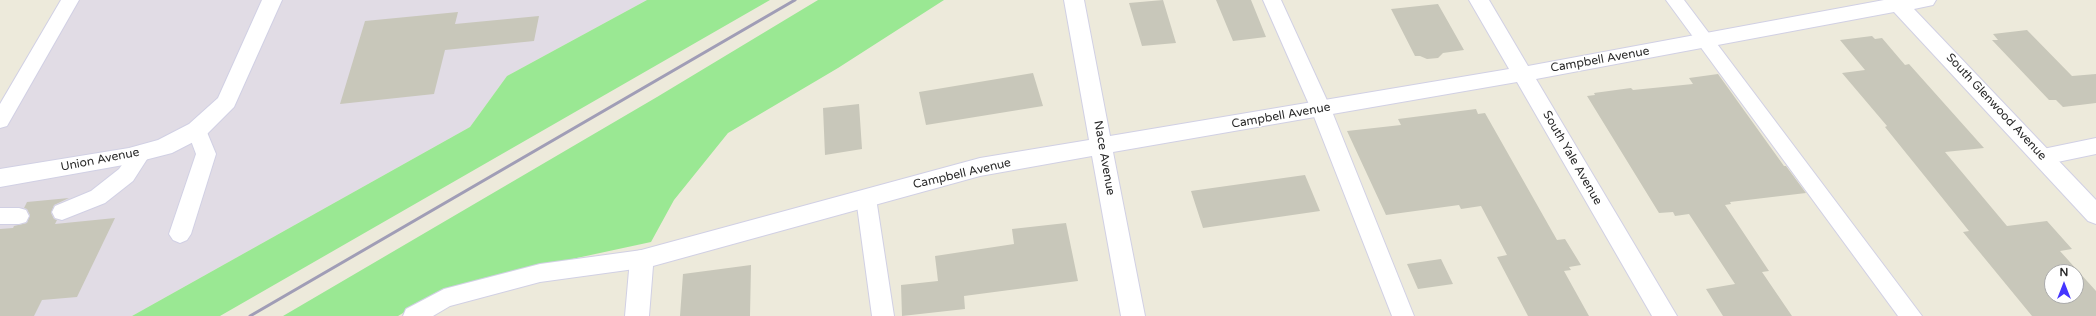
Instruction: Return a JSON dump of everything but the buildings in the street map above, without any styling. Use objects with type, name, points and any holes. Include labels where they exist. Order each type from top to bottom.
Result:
[{"type":"street","name":"Union Avenue","points":[[0,178],[141,153],[164,147],[197,130],[227,102],[272,0]]},
{"type":"street","name":"Nace Avenue","points":[[1074,0],[1133,316]]},
{"type":"street","name":"South Yale Avenue","points":[[1479,0],[1665,316]]},
{"type":"street","name":"Campbell Avenue","points":[[642,259],[980,167],[1523,74],[1704,41],[1897,2],[1926,0]]},
{"type":"street","name":"South Glenwood Avenue","points":[[1897,2],[2096,215]]},
{"type":"street","points":[[637,316],[642,259]]},
{"type":"lane","points":[[0,121],[70,0]]},
{"type":"lane","points":[[1272,0],[1320,109],[1403,316]]},
{"type":"lane","points":[[1675,0],[1704,41],[1911,316]]},
{"type":"lane","points":[[180,234],[206,154],[197,130]]},
{"type":"lane","points":[[2043,157],[2096,146]]},
{"type":"lane","points":[[62,212],[98,197],[126,175],[141,153]]},
{"type":"lane","points":[[866,198],[883,316]]},
{"type":"lane","points":[[414,316],[444,298],[540,273],[642,259]]},
{"type":"shaded area","points":[[70,0],[647,0],[507,76],[470,127],[132,316],[0,316],[0,121]]},
{"type":"green space","points":[[647,0],[770,0],[220,316],[132,316],[470,127],[507,76]]},
{"type":"green space","points":[[818,0],[944,0],[838,68],[728,133],[674,200],[651,242],[484,278],[437,293],[398,316],[283,316],[657,97]]},
{"type":"railway","points":[[250,316],[795,0]]}]
